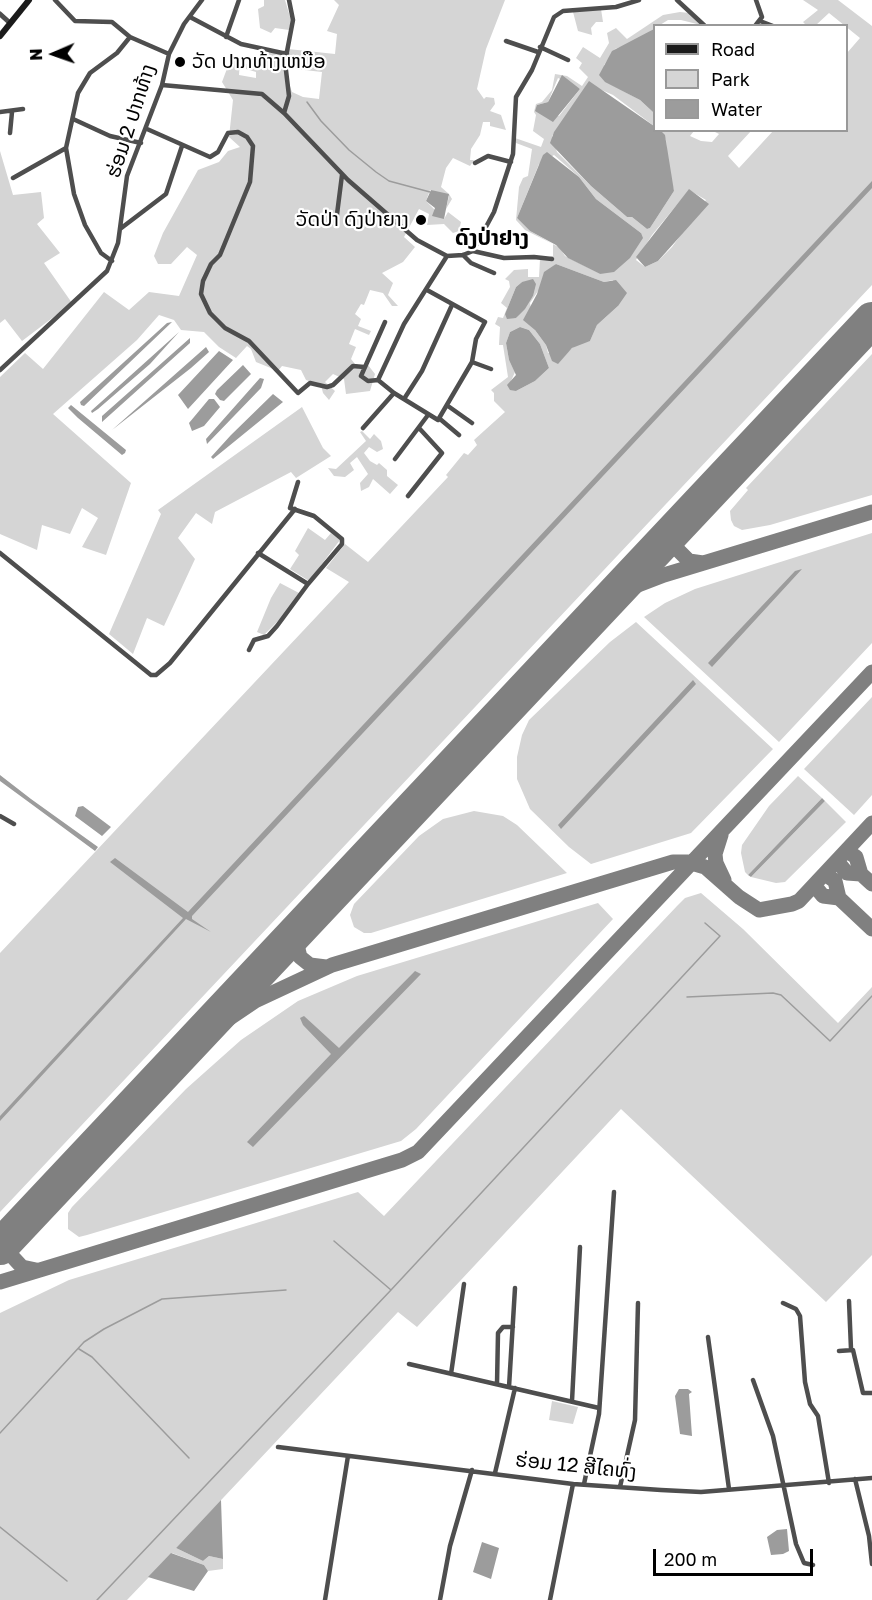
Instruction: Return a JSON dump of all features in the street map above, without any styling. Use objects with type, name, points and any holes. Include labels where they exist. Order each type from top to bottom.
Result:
[{"type":"main road","points":[[0,36],[30,0]]},
{"type":"street","points":[[55,0],[75,21],[112,22],[130,37],[169,54]]},
{"type":"street","name":"ຮ່ອມ 2 ປາກທ້າງ","points":[[112,261],[120,229],[127,176],[147,129],[162,85],[169,54],[202,0]]},
{"type":"street","points":[[226,37],[239,0]]},
{"type":"street","points":[[284,113],[289,96],[286,74],[287,54],[293,20],[289,0]]},
{"type":"street","points":[[473,251],[494,212],[511,162],[516,97],[532,70],[539,49],[558,13],[616,8],[639,0]]},
{"type":"street","points":[[677,0],[703,24]]},
{"type":"street","points":[[756,0],[761,11],[760,21],[757,24]]},
{"type":"street","points":[[0,14],[10,23]]},
{"type":"street","points":[[190,17],[226,37],[264,51],[287,54]]},
{"type":"street","points":[[760,21],[768,24]]},
{"type":"street","points":[[0,370],[98,281],[112,261],[101,253],[85,225],[74,194],[66,148],[78,93],[90,73],[117,53],[130,37]]},
{"type":"street","points":[[506,41],[539,49],[568,60]]},
{"type":"street","points":[[162,85],[262,94],[284,113],[342,175],[417,240],[447,256],[463,255],[473,251],[504,258],[552,259]]},
{"type":"street","points":[[0,112],[23,109]]},
{"type":"street","points":[[10,133],[12,112]]},
{"type":"street","points":[[73,119],[110,136],[141,143]]},
{"type":"street","points":[[147,129],[210,157],[214,156],[228,133],[238,132],[247,136],[254,146],[250,182],[220,255],[211,264],[203,281],[201,294],[210,313],[225,328],[249,341],[298,393],[310,382],[327,387],[339,381],[353,366],[364,367]]},
{"type":"street","points":[[167,201],[166,194],[182,146]]},
{"type":"street","points":[[13,178],[66,148]]},
{"type":"street","points":[[475,163],[488,156],[511,162]]},
{"type":"street","points":[[336,222],[342,175]]},
{"type":"street","points":[[120,229],[166,194]]},
{"type":"street","points":[[463,255],[471,262],[494,273]]},
{"type":"street","points":[[378,380],[404,324],[447,256]]},
{"type":"street","points":[[427,290],[484,322],[476,339],[472,362],[440,419]]},
{"type":"street","points":[[404,399],[422,371],[452,305]]},
{"type":"street","points":[[385,322],[364,367],[362,378],[378,380],[428,415],[440,419],[459,435]]},
{"type":"street","points":[[472,362],[491,369]]},
{"type":"street","points":[[363,428],[394,393]]},
{"type":"street","points":[[448,406],[472,423]]},
{"type":"street","points":[[394,459],[428,415]]},
{"type":"street","points":[[408,496],[442,453],[419,428]]},
{"type":"street","points":[[249,650],[254,640],[268,636],[277,626],[342,544],[342,539],[314,516],[290,508],[298,482]]},
{"type":"street","points":[[0,553],[151,675],[156,675],[170,663],[296,509]]},
{"type":"street","points":[[258,553],[308,584]]},
{"type":"street","points":[[0,816],[14,824]]},
{"type":"street","points":[[584,1484],[599,1408],[614,1192]]},
{"type":"street","points":[[572,1401],[580,1247]]},
{"type":"street","points":[[451,1374],[464,1284]]},
{"type":"street","points":[[495,1473],[512,1388],[515,1288]]},
{"type":"street","points":[[849,1301],[851,1349],[864,1393],[872,1393]]},
{"type":"street","points":[[620,1487],[635,1420],[638,1303]]},
{"type":"street","points":[[783,1303],[796,1309],[800,1316],[805,1382],[810,1404],[818,1416],[829,1483]]},
{"type":"street","points":[[497,1384],[498,1333],[502,1327],[513,1327]]},
{"type":"street","points":[[708,1337],[729,1489]]},
{"type":"street","points":[[839,1351],[851,1349]]},
{"type":"street","points":[[409,1364],[599,1408]]},
{"type":"street","points":[[753,1380],[773,1436],[798,1551],[804,1563],[813,1565]]},
{"type":"street","name":"ຮ່ອມ 12 ສີໄຄທົ່ງ","points":[[278,1447],[573,1484],[701,1492],[872,1478]]},
{"type":"street","points":[[325,1600],[348,1456]]},
{"type":"street","points":[[440,1600],[450,1546],[472,1470]]},
{"type":"street","points":[[855,1479],[872,1547],[872,1564]]},
{"type":"street","points":[[550,1600],[573,1484]]},
{"type":"green space","points":[[264,0],[285,0],[291,20],[289,30],[275,28],[271,33],[260,28],[258,9],[264,6]]},
{"type":"green space","points":[[334,0],[505,0],[486,49],[477,89],[484,99],[494,98],[495,104],[490,111],[501,115],[506,130],[490,126],[490,122],[483,122],[480,135],[471,149],[470,160],[474,160],[470,166],[453,158],[446,168],[441,187],[452,199],[446,209],[449,196],[430,190],[426,201],[444,219],[448,212],[461,222],[459,231],[453,233],[444,224],[427,225],[429,214],[419,209],[404,237],[415,247],[403,262],[382,273],[393,283],[388,295],[398,306],[392,306],[383,293],[370,290],[364,305],[361,304],[355,314],[361,319],[358,326],[371,331],[369,335],[355,329],[349,344],[356,347],[351,359],[359,369],[368,365],[375,374],[370,391],[346,394],[344,379],[333,374],[325,382],[335,391],[329,400],[323,393],[321,385],[306,380],[301,370],[282,366],[278,371],[256,362],[251,349],[247,346],[236,358],[219,347],[204,332],[181,330],[174,320],[159,315],[137,340],[53,414],[131,483],[106,555],[82,547],[98,518],[82,508],[70,534],[42,525],[37,550],[0,534],[0,377],[25,353],[43,369],[104,292],[129,310],[149,292],[179,296],[197,255],[187,247],[171,264],[158,264],[154,256],[163,233],[198,170],[219,162],[228,151],[240,147],[229,137],[233,100],[222,82],[231,58],[240,61],[239,75],[256,78],[256,72],[246,69],[246,64],[259,66],[269,48],[280,52],[288,49],[335,54],[337,34],[327,31],[339,5]],"holes":[[[287,68],[322,72],[319,99],[303,97],[292,92]]]},
{"type":"green space","points":[[803,0],[838,0],[872,26],[872,285],[0,1212],[0,953],[349,582],[326,568],[345,544],[368,562],[448,477],[446,475],[464,453],[468,455],[477,445],[474,440],[505,412],[494,401],[494,393],[491,390],[508,377],[503,345],[499,345],[500,327],[495,324],[498,317],[503,318],[507,308],[501,303],[510,287],[509,281],[505,279],[514,270],[528,269],[528,277],[539,277],[540,259],[553,256],[553,244],[560,248],[565,256],[600,274],[634,251],[641,233],[596,199],[579,177],[554,155],[539,164],[517,218],[530,231],[552,244],[525,230],[516,220],[519,187],[523,178],[528,176],[532,149],[516,143],[515,138],[541,147],[544,139],[533,131],[536,115],[534,112],[536,104],[542,102],[552,90],[555,74],[567,76],[582,86],[588,77],[579,68],[582,63],[576,58],[583,47],[600,58],[609,43],[607,33],[616,28],[627,39],[663,15],[680,12],[689,13],[700,24],[668,20],[662,24],[653,24],[653,30],[636,41],[615,49],[604,65],[612,85],[640,100],[653,112],[653,125],[613,95],[588,84],[552,136],[557,152],[591,186],[627,217],[632,217],[647,229],[650,228],[674,191],[668,168],[666,140],[662,132],[693,132],[690,136],[701,141],[712,142],[719,134],[715,132],[750,132],[728,156],[739,168],[772,132],[848,132],[848,52],[860,38],[848,28],[848,24],[843,24],[829,13],[817,24],[803,22],[818,10]],"holes":[[[558,78],[580,89],[559,116],[537,105],[548,102]],[[689,190],[706,200],[672,247],[658,261],[645,267],[636,260],[652,235]],[[556,264],[604,282],[613,280],[618,306],[597,325],[590,341],[580,342],[567,352],[548,353],[546,345],[535,330],[530,303]],[[522,282],[528,282],[533,296],[516,318],[505,314],[516,287]],[[520,327],[529,330],[540,344],[549,368],[535,381],[516,391],[511,381],[515,372],[509,360],[506,343],[510,332]]]},
{"type":"green space","points":[[601,9],[603,22],[596,22],[591,28],[592,35],[578,31],[573,12]]},
{"type":"green space","points":[[0,151],[13,195],[41,192],[44,218],[37,224],[60,253],[44,263],[72,303],[22,341],[5,319],[0,323]]},
{"type":"green space","points":[[872,354],[872,495],[770,525],[742,530],[734,526],[730,511],[748,490],[746,488]]},
{"type":"green space","points":[[302,407],[323,448],[331,456],[296,478],[291,472],[215,512],[212,524],[196,513],[178,538],[195,559],[164,626],[147,618],[133,654],[109,634],[161,514],[158,510]]},
{"type":"green space","points":[[362,431],[370,439],[374,434],[381,441],[383,449],[377,452],[369,447],[364,453],[370,461],[377,465],[379,463],[387,470],[387,476],[398,485],[390,494],[373,479],[369,487],[361,491],[360,483],[368,474],[357,457],[350,463],[354,470],[345,477],[334,476],[328,468],[336,469],[366,441],[360,432]]},
{"type":"green space","points":[[308,528],[325,540],[331,533],[340,540],[309,581],[290,569],[299,555],[295,551]]},
{"type":"green space","points":[[872,533],[872,643],[779,742],[644,617],[665,603],[695,589]]},
{"type":"green space","points":[[280,583],[299,593],[282,617],[264,635],[257,632]]},
{"type":"green space","points":[[636,622],[773,749],[691,833],[591,864],[569,847],[530,809],[517,779],[517,757],[522,735],[529,720],[610,642]]},
{"type":"green space","points":[[872,697],[872,795],[854,815],[804,769]]},
{"type":"green space","points":[[798,776],[822,798],[748,875],[745,872],[741,853],[742,845],[769,806]]},
{"type":"green space","points":[[825,801],[846,822],[785,882],[776,883],[751,877]]},
{"type":"green space","points":[[474,811],[503,816],[517,825],[567,873],[371,933],[364,933],[354,927],[350,915],[354,904],[419,836],[443,819]]},
{"type":"green space","points":[[701,893],[743,929],[838,1023],[872,987],[872,1255],[826,1302],[621,1109],[417,1327],[398,1312],[176,1548],[203,1561],[209,1556],[223,1559],[223,1569],[208,1571],[204,1565],[172,1553],[127,1600],[0,1600],[0,1313],[69,1280],[358,1192],[384,1216],[677,906],[685,898]]},
{"type":"green space","points":[[598,903],[613,919],[416,1129],[401,1141],[87,1235],[79,1237],[68,1229],[68,1213],[72,1207],[186,1089],[241,1040],[298,1001],[357,976]]},
{"type":"green space","points":[[552,1401],[578,1407],[573,1424],[549,1420]]},
{"type":"water","points":[[653,30],[653,112],[640,100],[605,82],[599,75],[612,51]]},
{"type":"water","points":[[562,75],[580,89],[553,122],[535,111],[537,105],[548,102]]},
{"type":"water","points":[[589,81],[653,125],[653,132],[662,132],[665,135],[674,191],[650,228],[647,229],[632,217],[627,217],[591,186],[550,143],[554,132]]},
{"type":"water","points":[[547,152],[579,177],[596,199],[641,233],[643,238],[630,258],[614,272],[600,274],[568,258],[556,245],[530,231],[517,218],[543,155]]},
{"type":"water","points":[[872,181],[872,188],[192,916],[192,919],[211,932],[186,919],[0,1121],[0,1116],[183,918],[110,862],[115,858],[188,912]]},
{"type":"water","points":[[689,189],[709,204],[658,261],[645,267],[636,257]]},
{"type":"water","points":[[431,190],[449,194],[444,219],[432,216],[435,208],[426,201]]},
{"type":"water","points":[[556,264],[604,282],[616,280],[627,293],[618,306],[597,325],[590,341],[572,348],[558,364],[552,361],[546,345],[535,330],[523,320],[537,294],[544,272]]},
{"type":"water","points":[[533,279],[536,284],[533,296],[525,309],[516,318],[507,319],[505,314],[516,287],[522,282]]},
{"type":"water","points":[[172,322],[84,406],[81,405],[80,402],[167,323]]},
{"type":"water","points":[[520,327],[529,330],[540,344],[549,368],[535,381],[516,391],[510,390],[507,385],[516,375],[509,360],[506,343],[510,332]]},
{"type":"water","points":[[179,332],[150,364],[92,413],[91,411]]},
{"type":"water","points":[[190,338],[190,343],[102,422],[102,416]]},
{"type":"water","points":[[206,347],[209,352],[191,368],[112,430]]},
{"type":"water","points":[[219,351],[233,360],[188,409],[178,395]]},
{"type":"water","points":[[243,365],[251,374],[224,401],[220,400],[215,394],[217,390]]},
{"type":"water","points":[[260,378],[264,379],[261,388],[207,444],[206,439]]},
{"type":"water","points":[[273,394],[283,402],[213,459],[211,457],[231,435]]},
{"type":"water","points":[[209,399],[214,399],[220,407],[204,426],[192,431],[189,423]]},
{"type":"water","points":[[71,405],[126,450],[125,453],[122,455],[78,418],[68,408]]},
{"type":"water","points":[[802,569],[712,667],[708,663],[795,571]]},
{"type":"water","points":[[693,680],[696,684],[561,829],[558,825]]},
{"type":"water","points":[[0,775],[98,847],[95,851],[0,781]]},
{"type":"water","points":[[822,798],[825,801],[751,877],[748,875]]},
{"type":"water","points":[[83,806],[111,827],[102,836],[75,816],[78,807]]},
{"type":"water","points":[[415,971],[421,974],[253,1147],[247,1142],[331,1054],[303,1025],[300,1018],[304,1016],[339,1048]]},
{"type":"water","points":[[679,1389],[688,1389],[692,1392],[689,1394],[692,1436],[680,1434],[675,1396]]},
{"type":"water","points":[[221,1500],[223,1559],[209,1556],[203,1561],[176,1548]]},
{"type":"water","points":[[787,1529],[789,1551],[771,1555],[767,1537],[777,1530]]},
{"type":"water","points":[[482,1542],[499,1548],[491,1579],[473,1572]]},
{"type":"water","points":[[171,1553],[204,1565],[208,1571],[194,1591],[148,1577]]},
{"type":"waterway","points":[[307,102],[321,121],[349,150],[376,172],[389,181],[430,192]]},
{"type":"waterway","points":[[97,1600],[391,1290],[720,936],[705,923]]},
{"type":"waterway","points":[[687,997],[773,993],[781,995],[830,1041],[872,996]]},
{"type":"waterway","points":[[334,1241],[391,1290]]},
{"type":"waterway","points":[[0,1433],[84,1342],[162,1299],[286,1290]]},
{"type":"waterway","points":[[79,1349],[92,1357],[189,1458]]},
{"type":"waterway","points":[[0,1527],[67,1581]]},
{"type":"taxiway","points":[[607,602],[638,585],[664,575],[872,512]]},
{"type":"taxiway","points":[[680,524],[676,536],[677,549],[689,561],[703,563]]},
{"type":"taxiway","points":[[0,1282],[402,1160],[418,1152],[872,672]]},
{"type":"taxiway","points":[[175,1060],[215,1028],[255,1001],[332,965],[673,862],[688,862],[705,867],[739,897],[759,910],[792,904],[799,901],[872,823]]},
{"type":"taxiway","points":[[721,835],[715,854],[716,863],[724,880]]},
{"type":"taxiway","points":[[847,851],[856,857],[861,874],[872,884]]},
{"type":"taxiway","points":[[837,861],[847,873],[861,874]]},
{"type":"taxiway","points":[[825,874],[835,881],[839,898],[872,929]]},
{"type":"taxiway","points":[[814,885],[823,896],[839,898]]},
{"type":"taxiway","points":[[303,925],[296,941],[300,957],[310,965],[326,967]]},
{"type":"taxiway","points":[[16,1230],[9,1244],[10,1254],[22,1267],[36,1270]]},
{"type":"runway","points":[[0,1247],[872,320]]},
{"type":"place","name":"ວັດ ປາກທ້າງເຫນືອ","points":[[180,62]]},
{"type":"place","name":"ວັດປ່າ ດົງປ່າຍາງ","points":[[421,220]]},
{"type":"district","name":"ດົງປ່າຢາງ","points":[[492,238]]}]
